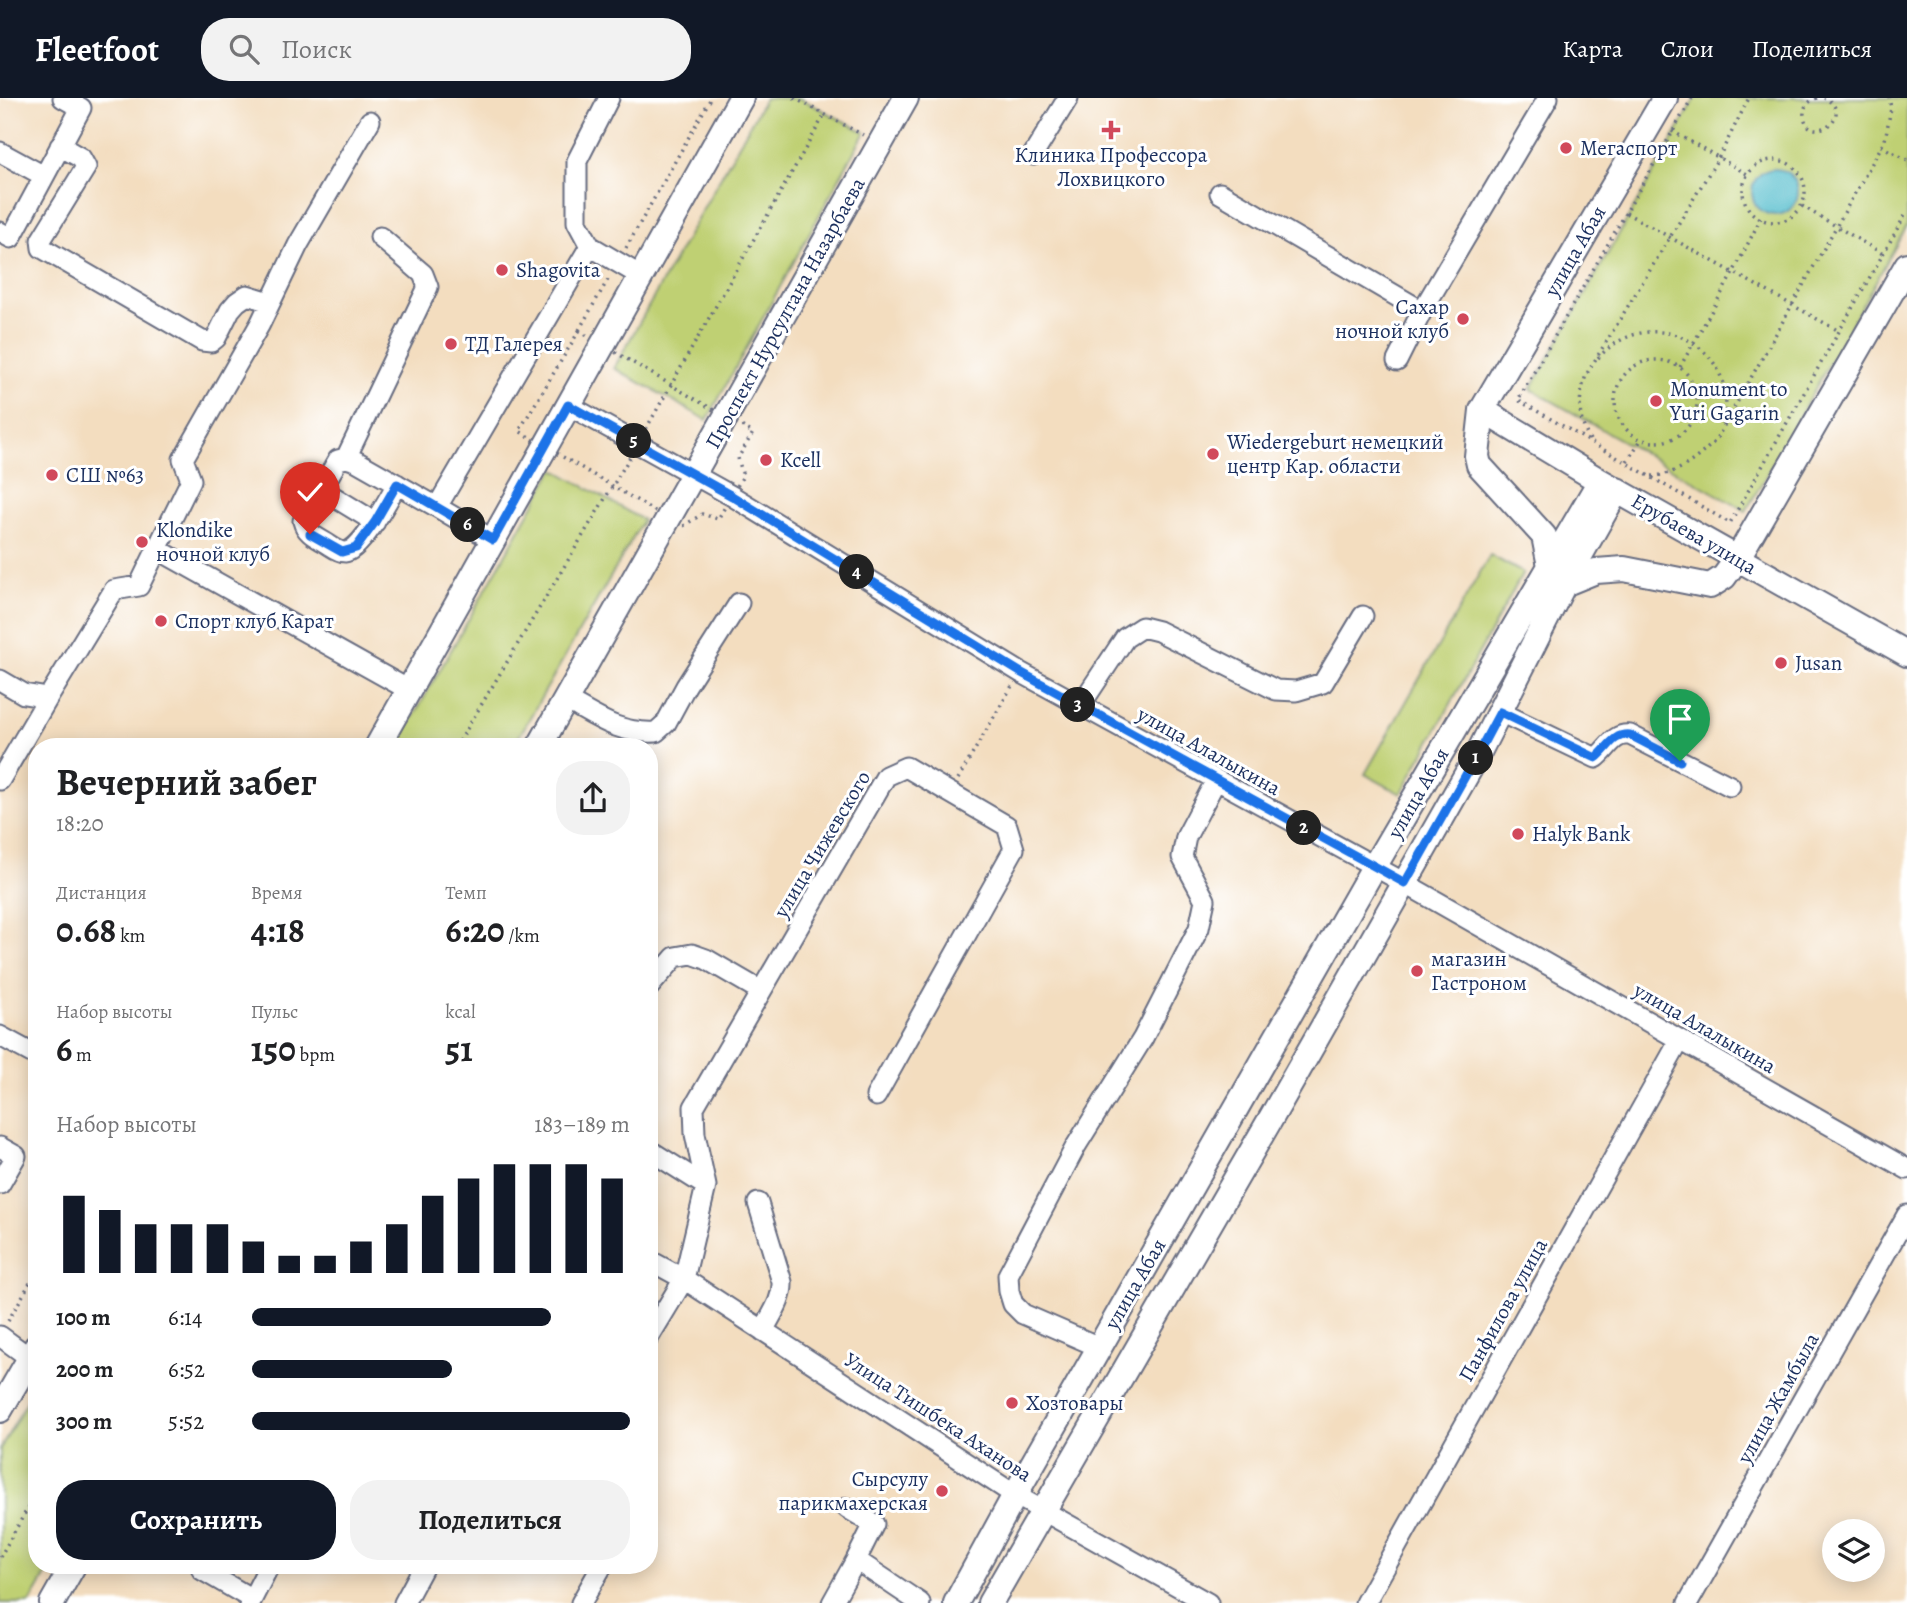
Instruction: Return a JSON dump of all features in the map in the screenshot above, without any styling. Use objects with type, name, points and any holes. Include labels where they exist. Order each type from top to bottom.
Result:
[{"type":"main road","points":[[382,738],[741,98]]},
{"type":"main road","name":"Проспект Нурсултана Назарбаева","points":[[544,738],[906,98]]},
{"type":"main road","name":"улица Абая","points":[[990,1603],[1405,883],[1500,712],[1557,575],[1544,536],[1479,465],[1477,456],[1482,410],[1660,110]]},
{"type":"main road","points":[[1557,575],[1624,569],[1710,586],[1724,577],[1907,267]]},
{"type":"main road","name":"Ерубаева улица","points":[[1482,410],[1737,559],[1907,654]]},
{"type":"main road","points":[[1557,575],[1609,485]]},
{"type":"main road","name":"улица Абая","points":[[956,1603],[1374,867],[1557,575]]},
{"type":"main road","points":[[0,1410],[28,1361]]},
{"type":"main road","points":[[52,1603],[68,1574]]},
{"type":"street","points":[[0,232],[11,238],[81,108],[63,98]]},
{"type":"street","points":[[609,98],[576,161],[577,222],[590,246],[641,276]]},
{"type":"street","points":[[1033,155],[1068,98]]},
{"type":"street","points":[[1397,360],[1422,311],[1548,98]]},
{"type":"street","points":[[0,780],[114,590],[139,586],[191,480],[183,459],[260,324],[298,245],[369,121]]},
{"type":"street","points":[[60,146],[81,158],[86,167],[41,240],[42,248],[202,341],[211,342],[216,338],[230,310],[247,295],[270,302]]},
{"type":"street","points":[[0,152],[44,176]]},
{"type":"street","points":[[1220,193],[1422,311]]},
{"type":"street","points":[[346,458],[428,287],[423,274],[380,237]]},
{"type":"street","points":[[437,507],[590,246]]},
{"type":"street","name":"улица Алалыкина","points":[[568,405],[732,496],[1020,672],[1405,883],[1907,1169]]},
{"type":"street","points":[[397,484],[375,522],[356,548],[350,551],[342,552],[310,534],[305,527],[303,521],[338,460],[346,458],[356,461],[397,484],[437,507],[493,540]]},
{"type":"street","points":[[321,489],[375,522]]},
{"type":"street","points":[[157,549],[409,690]]},
{"type":"street","points":[[566,700],[619,729],[640,733],[656,732],[666,723],[686,686],[739,603]]},
{"type":"street","points":[[1080,706],[1125,638],[1142,627],[1158,631],[1276,690],[1296,691],[1323,683],[1363,617]]},
{"type":"street","points":[[0,680],[24,694],[48,698]]},
{"type":"street","points":[[1500,712],[1596,758],[1612,740],[1621,734],[1630,735],[1730,786]]},
{"type":"street","name":"улица Чижевского","points":[[658,1323],[684,1279],[706,1186],[695,1134],[694,1107],[887,776],[906,767],[1007,827],[1014,849],[876,1096]]},
{"type":"street","points":[[1099,1348],[1023,1314],[1013,1304],[1008,1276],[1076,1146],[1143,1038],[1199,928],[1205,900],[1182,857],[1186,836],[1216,780]]},
{"type":"street","points":[[658,977],[675,957],[692,954],[761,990]]},
{"type":"street","points":[[0,1036],[28,1051]]},
{"type":"street","name":"Панфилова улица","points":[[1365,1603],[1680,1040]]},
{"type":"street","points":[[0,1147],[16,1156],[0,1184]]},
{"type":"street","points":[[658,1156],[706,1186]]},
{"type":"street","points":[[758,1203],[783,1290],[763,1331]]},
{"type":"street","name":"улица Жамбыла","points":[[1688,1603],[1907,1215]]},
{"type":"street","name":"Улица Тишбека Аханова","points":[[658,1265],[684,1279],[1015,1495],[1208,1603]]},
{"type":"street","points":[[3,1330],[28,1348]]},
{"type":"street","points":[[832,1603],[874,1524],[847,1508]]},
{"type":"street","points":[[856,1560],[920,1603]]},
{"type":"street","points":[[208,1574],[251,1601],[265,1574]]},
{"type":"street","points":[[404,1603],[420,1574]]},
{"type":"street","points":[[581,1603],[597,1574]]},
{"type":"path","points":[[579,331],[711,98]]},
{"type":"path","points":[[794,98],[880,144]]},
{"type":"path","points":[[1660,110],[1692,98]]},
{"type":"path","points":[[1591,442],[1580,414],[1579,396],[1586,375],[1719,157],[1749,98]]},
{"type":"path","points":[[1817,98],[1806,106],[1804,116],[1810,125],[1819,129],[1829,126],[1835,118],[1835,108],[1827,99]]},
{"type":"path","points":[[1652,476],[1663,476],[1696,460],[1716,440],[1885,140],[1892,108],[1889,98]]},
{"type":"path","points":[[1660,110],[1719,157],[1749,175]]},
{"type":"path","points":[[1660,110],[1626,212],[1518,400],[1730,523],[1907,212]]},
{"type":"path","points":[[1881,146],[1907,160]]},
{"type":"path","points":[[1767,161],[1787,163],[1796,169],[1805,186],[1805,197],[1801,206],[1787,219],[1776,222],[1761,218],[1745,201],[1744,191],[1749,175],[1758,165],[1767,161]]},
{"type":"path","points":[[1801,206],[1884,254]]},
{"type":"path","points":[[1626,212],[1839,331]]},
{"type":"path","points":[[1679,368],[1734,273],[1761,218]]},
{"type":"path","points":[[1592,366],[1615,343],[1630,336],[1646,332],[1672,333],[1693,344],[1718,368],[1727,404],[1722,430]]},
{"type":"path","points":[[1664,361],[1679,368],[1691,380],[1697,396],[1696,413],[1692,421],[1688,428],[1674,438],[1658,443],[1641,440],[1627,430],[1617,415],[1615,398],[1620,382],[1631,369],[1646,362],[1664,361]]},
{"type":"path","points":[[1626,462],[1641,440]]},
{"type":"path","points":[[950,793],[1020,672]]},
{"type":"path","points":[[3,1330],[28,1287]]},
{"type":"path","points":[[0,1558],[28,1508]]},
{"type":"green space","points":[[765,98],[799,98],[865,132],[707,420],[614,368]]},
{"type":"green space","points":[[1696,98],[1907,98],[1907,226],[1746,511],[1531,389]]},
{"type":"green space","points":[[554,469],[643,520],[518,738],[401,738]]},
{"type":"green space","points":[[1490,555],[1523,573],[1401,794],[1365,774]]},
{"type":"green space","points":[[28,1400],[28,1574],[46,1574],[30,1603],[0,1603],[0,1449]]},
{"type":"water","points":[[1775,169],[1791,176],[1798,192],[1791,208],[1775,215],[1759,208],[1752,192],[1759,176]]},
{"type":"place","name":"Клиника Профессора Лохвицкого","points":[[1111,130]]},
{"type":"place","name":"Мегаспорт","points":[[1566,148]]},
{"type":"place","name":"Shagovita","points":[[502,270]]},
{"type":"place","name":"Сахар ночной клуб","points":[[1463,319]]},
{"type":"place","name":"ТД Галерея","points":[[451,344]]},
{"type":"place","name":"Monument to Yuri Gagarin","points":[[1656,401]]},
{"type":"place","name":"Wiedergeburt немецкий центр Кар. области","points":[[1213,454]]},
{"type":"place","name":"Kcell","points":[[766,460]]},
{"type":"place","name":"СШ №63","points":[[52,475]]},
{"type":"place","name":"Klondike ночной клуб","points":[[142,542]]},
{"type":"place","name":"Спорт клуб Карат","points":[[161,621]]},
{"type":"place","name":"Jusan","points":[[1781,663]]},
{"type":"place","name":"Halyk Bank","points":[[1518,834]]},
{"type":"place","name":"магазин Гастроном","points":[[1417,971]]},
{"type":"place","name":"Хозтовары","points":[[1012,1403]]},
{"type":"place","name":"Сырсулу парикмахерская","points":[[942,1491]]},
{"type":"route","points":[[310,534],[342,552],[356,548],[397,484],[493,540],[568,405],[732,496],[1020,672],[1405,883],[1500,712],[1596,758],[1621,734],[1630,735],[1680,761]]}]
